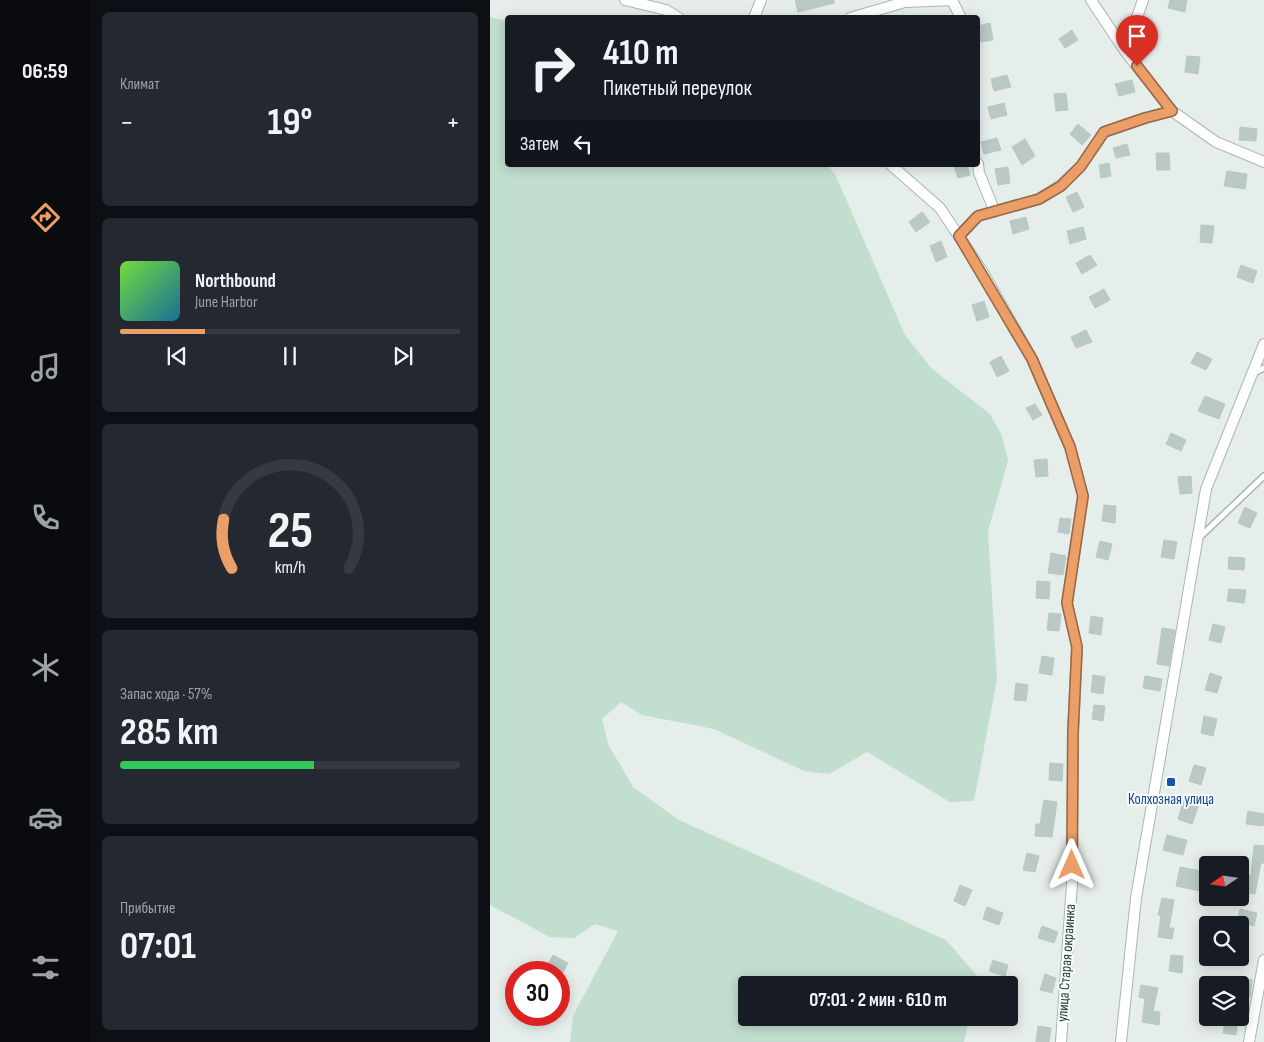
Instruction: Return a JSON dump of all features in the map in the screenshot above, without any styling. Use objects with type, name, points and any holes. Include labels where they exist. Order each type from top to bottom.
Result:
[{"type":"street","points":[[625,0],[666,10],[674,15]]},
{"type":"street","points":[[755,15],[761,0]]},
{"type":"street","points":[[860,15],[905,2],[952,0],[960,15]]},
{"type":"street","points":[[1091,0],[1126,52],[1172,111],[1216,142],[1264,162]]},
{"type":"street","points":[[1126,52],[1143,0]]},
{"type":"street","points":[[959,236],[978,216],[1039,199],[1061,186],[1081,166],[1104,132],[1172,111]]},
{"type":"street","name":"улица Старая окраинка","points":[[893,167],[940,208],[959,236],[1032,359],[1070,447],[1083,496],[1067,603],[1077,647],[1073,732],[1072,884],[1061,1042]]},
{"type":"street","points":[[978,167],[995,212]]},
{"type":"street","points":[[1121,1042],[1136,898],[1206,489],[1264,344]]},
{"type":"street","points":[[1250,1042],[1264,960]]},
{"type":"lane","points":[[1252,374],[1264,368]]},
{"type":"lane","points":[[1197,540],[1264,476]]},
{"type":"green space","points":[[490,17],[505,21],[505,167],[829,167],[836,176],[905,335],[931,368],[990,414],[1002,436],[1008,461],[988,531],[997,679],[974,801],[950,802],[867,752],[829,774],[804,771],[714,729],[642,715],[621,702],[602,719],[608,744],[633,787],[679,820],[946,940],[977,976],[738,976],[738,1026],[967,1026],[964,1042],[570,1042],[573,1016],[618,931],[595,924],[574,938],[550,937],[490,905]]},
{"type":"building","points":[[795,0],[834,0],[834,3],[798,12]]},
{"type":"building","points":[[1170,0],[1187,0],[1185,12],[1168,8]]},
{"type":"building","points":[[990,23],[993,40],[981,42],[980,26]]},
{"type":"building","points":[[1072,30],[1078,40],[1065,48],[1059,39]]},
{"type":"building","points":[[1187,56],[1200,57],[1198,74],[1185,72]]},
{"type":"building","points":[[1007,75],[1011,87],[994,91],[991,79]]},
{"type":"building","points":[[1132,80],[1135,92],[1119,96],[1115,84]]},
{"type":"building","points":[[1066,93],[1068,110],[1056,111],[1054,94]]},
{"type":"building","points":[[1004,103],[1007,115],[991,119],[988,107]]},
{"type":"building","points":[[1078,124],[1091,135],[1082,145],[1070,134]]},
{"type":"building","points":[[1240,127],[1257,129],[1256,141],[1239,140]]},
{"type":"building","points":[[997,138],[1001,150],[984,154],[981,142]]},
{"type":"building","points":[[1025,139],[1035,156],[1022,165],[1012,147]]},
{"type":"building","points":[[1127,144],[1130,155],[1116,158],[1113,148]]},
{"type":"building","points":[[1156,153],[1169,153],[1170,170],[1157,170]]},
{"type":"building","points":[[1109,163],[1111,176],[1101,178],[1099,165]]},
{"type":"building","points":[[955,167],[968,167],[970,175],[958,178]]},
{"type":"building","points":[[1008,167],[1010,183],[998,185],[995,169]]},
{"type":"building","points":[[1227,171],[1247,174],[1245,189],[1224,186]]},
{"type":"building","points":[[1077,192],[1084,207],[1073,212],[1066,197]]},
{"type":"building","points":[[922,212],[930,222],[916,232],[909,222]]},
{"type":"building","points":[[1026,217],[1029,229],[1013,234],[1010,221]]},
{"type":"building","points":[[1201,225],[1214,226],[1212,243],[1200,242]]},
{"type":"building","points":[[1083,227],[1086,239],[1070,244],[1067,231]]},
{"type":"building","points":[[941,241],[947,257],[936,262],[930,246]]},
{"type":"building","points":[[1090,255],[1097,265],[1082,274],[1076,263]]},
{"type":"building","points":[[1241,265],[1257,271],[1253,283],[1237,277]]},
{"type":"building","points":[[1104,289],[1110,300],[1095,308],[1089,297]]},
{"type":"building","points":[[984,301],[989,317],[977,321],[972,305]]},
{"type":"building","points":[[1086,330],[1092,342],[1076,348],[1071,337]]},
{"type":"building","points":[[1197,352],[1212,359],[1206,370],[1191,363]]},
{"type":"building","points":[[1001,356],[1009,371],[997,377],[990,362]]},
{"type":"building","points":[[1205,396],[1225,404],[1219,419],[1198,411]]},
{"type":"building","points":[[1035,404],[1042,415],[1033,420],[1026,408]]},
{"type":"building","points":[[1171,433],[1186,440],[1181,451],[1166,444]]},
{"type":"building","points":[[1047,459],[1048,476],[1036,477],[1034,460]]},
{"type":"building","points":[[1191,476],[1192,493],[1180,494],[1178,477]]},
{"type":"building","points":[[1104,505],[1116,506],[1115,523],[1102,521]]},
{"type":"building","points":[[1245,507],[1257,513],[1250,528],[1238,523]]},
{"type":"building","points":[[1060,518],[1071,519],[1069,534],[1058,532]]},
{"type":"building","points":[[1164,540],[1177,542],[1174,559],[1161,557]]},
{"type":"building","points":[[1100,541],[1112,544],[1108,560],[1096,557]]},
{"type":"building","points":[[1051,553],[1066,556],[1063,575],[1048,573]]},
{"type":"building","points":[[1229,557],[1245,558],[1244,570],[1228,569]]},
{"type":"building","points":[[1037,581],[1050,582],[1049,599],[1036,598]]},
{"type":"building","points":[[1229,589],[1246,590],[1244,603],[1227,601]]},
{"type":"building","points":[[1049,613],[1061,614],[1059,631],[1047,630]]},
{"type":"building","points":[[1091,616],[1103,618],[1101,635],[1089,633]]},
{"type":"building","points":[[1213,624],[1225,627],[1221,643],[1209,640]]},
{"type":"building","points":[[1162,628],[1175,630],[1169,666],[1157,664]]},
{"type":"building","points":[[1042,656],[1054,658],[1052,675],[1039,673]]},
{"type":"building","points":[[1210,673],[1222,677],[1217,693],[1205,690]]},
{"type":"building","points":[[1093,675],[1105,677],[1103,694],[1091,692]]},
{"type":"building","points":[[1145,676],[1162,679],[1160,691],[1143,688]]},
{"type":"building","points":[[1016,683],[1028,685],[1026,701],[1014,700]]},
{"type":"building","points":[[1094,705],[1105,706],[1103,721],[1092,719]]},
{"type":"building","points":[[1204,716],[1217,719],[1213,736],[1201,733]]},
{"type":"building","points":[[1050,763],[1063,764],[1062,781],[1049,780]]},
{"type":"building","points":[[1194,765],[1206,768],[1201,785],[1189,781]]},
{"type":"building","points":[[1184,799],[1199,804],[1192,824],[1178,819]]},
{"type":"building","points":[[1044,800],[1057,802],[1052,837],[1035,836],[1036,824],[1040,824]]},
{"type":"building","points":[[1248,811],[1264,814],[1263,826],[1246,824]]},
{"type":"building","points":[[1167,835],[1187,840],[1183,855],[1163,850]]},
{"type":"building","points":[[1254,845],[1264,846],[1264,863],[1261,863],[1255,894],[1249,893],[1249,876],[1251,876]]},
{"type":"building","points":[[1027,853],[1039,856],[1035,872],[1023,870]]},
{"type":"building","points":[[1180,867],[1199,871],[1199,891],[1176,886]]},
{"type":"building","points":[[960,885],[972,890],[965,906],[954,901]]},
{"type":"building","points":[[1162,898],[1174,900],[1169,928],[1174,928],[1172,939],[1158,937],[1161,915],[1158,915]]},
{"type":"building","points":[[987,907],[1003,913],[999,925],[983,919]]},
{"type":"building","points":[[1240,909],[1257,913],[1254,926],[1249,925],[1249,916],[1238,916]]},
{"type":"building","points":[[1042,926],[1058,932],[1054,943],[1038,938]]},
{"type":"building","points":[[553,955],[564,961],[550,961]]},
{"type":"building","points":[[1171,955],[1183,956],[1182,973],[1169,971]]},
{"type":"building","points":[[993,960],[1008,965],[1005,976],[989,971]]},
{"type":"building","points":[[1045,974],[1056,978],[1052,993],[1040,990]]},
{"type":"building","points":[[1249,980],[1252,980],[1249,997]]},
{"type":"building","points":[[1141,985],[1158,988],[1153,1011],[1160,1012],[1159,1025],[1142,1022],[1145,999],[1139,997]]},
{"type":"building","points":[[1038,1026],[1051,1028],[1049,1042],[1036,1042]]},
{"type":"building","points":[[1224,1026],[1237,1026],[1236,1035],[1223,1033]]},
{"type":"place","name":"Колхозная улица","points":[[1171,782]]},
{"type":"route","points":[[1072,865],[1073,732],[1077,647],[1067,603],[1083,496],[1070,447],[1032,359],[982,271],[959,236],[978,216],[1039,199],[1061,186],[1081,166],[1104,132],[1172,111],[1137,66]]}]
